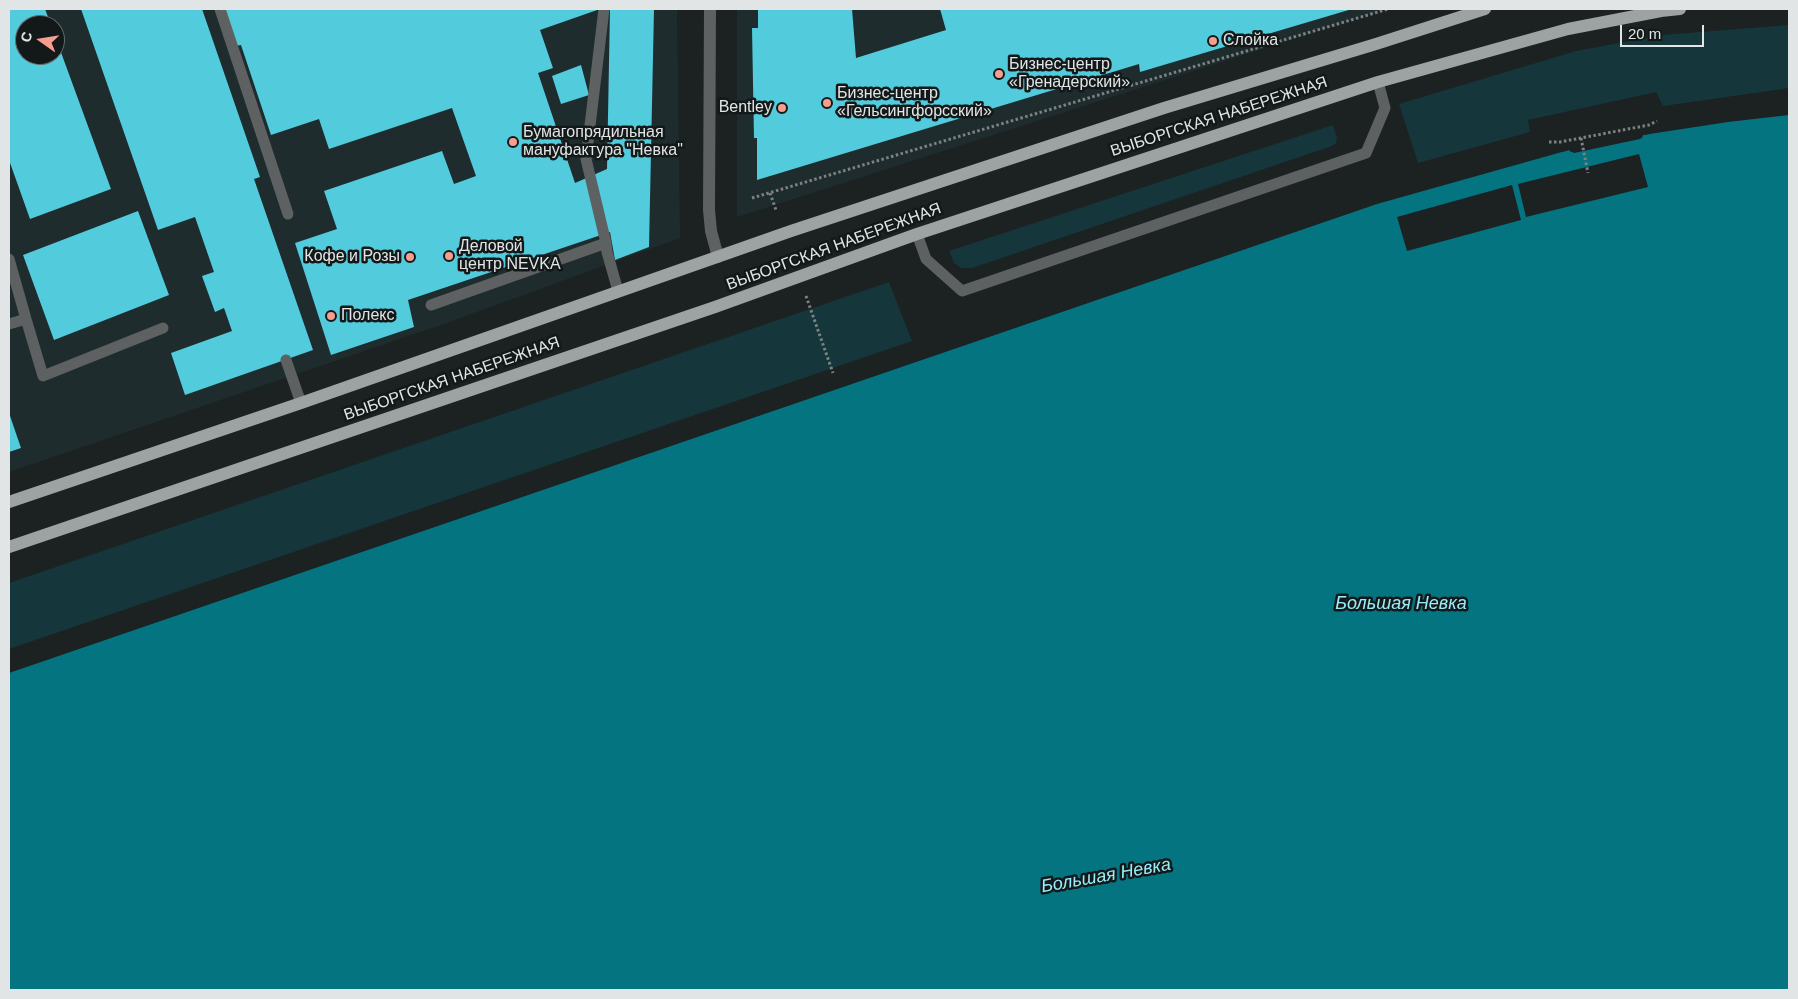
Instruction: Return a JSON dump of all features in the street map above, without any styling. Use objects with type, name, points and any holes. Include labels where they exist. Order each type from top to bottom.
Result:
[{"type":"main road","name":"ВЫБОРГСКАЯ НАБЕРЕЖНАЯ","points":[[9,502],[301,403],[618,291],[1164,108],[1485,9]]},
{"type":"main road","name":"ВЫБОРГСКАЯ НАБЕРЕЖНАЯ","points":[[9,547],[715,307],[917,234],[1378,82],[1568,29],[1680,9]]},
{"type":"street","points":[[710,9],[709,210],[711,231],[718,257]]},
{"type":"lane","points":[[220,9],[288,214]]},
{"type":"lane","points":[[604,9],[586,160],[618,291]]},
{"type":"lane","points":[[917,234],[926,259],[962,291],[1366,154],[1385,108],[1378,82]]},
{"type":"lane","points":[[431,305],[606,243]]},
{"type":"lane","points":[[9,259],[43,376],[163,328]]},
{"type":"lane","points":[[9,324],[26,318]]},
{"type":"lane","points":[[286,360],[301,403]]},
{"type":"path","points":[[752,198],[1388,9]]},
{"type":"path","points":[[1549,142],[1560,142],[1649,125],[1657,121]]},
{"type":"path","points":[[1581,138],[1588,173]]},
{"type":"path","points":[[770,193],[776,210]]},
{"type":"path","points":[[806,296],[833,373]]},
{"type":"shaded area","points":[[9,9],[677,9],[680,238],[438,326],[9,472]]},
{"type":"shaded area","points":[[737,9],[1387,9],[737,217]]},
{"type":"shaded area","points":[[1789,25],[1789,88],[1663,106],[1656,92],[1528,120],[1530,132],[1418,163],[1399,104],[1576,51],[1662,35]]},
{"type":"shaded area","points":[[1333,125],[1337,138],[1336,143],[1332,146],[972,268],[961,268],[954,263],[949,251]]},
{"type":"shaded area","points":[[889,282],[912,341],[9,649],[9,583]]},
{"type":"water","name":"Большая Невка","points":[[1789,115],[1789,990],[9,990],[9,673],[1377,204],[1569,150],[1571,152],[1642,138],[1643,135]]},
{"type":"pier","points":[[1650,132],[1650,134],[1643,135],[1640,139],[1574,153],[1569,150],[1562,152],[1561,149],[1568,147],[1574,150],[1639,137],[1642,133]]},
{"type":"pier","points":[[1639,154],[1648,187],[1526,217],[1518,184]]},
{"type":"pier","points":[[1512,185],[1521,220],[1407,251],[1397,217]]},
{"type":"building","points":[[9,9],[45,9],[47,15],[15,15],[15,65],[65,65],[65,63],[111,189],[30,219],[9,160]]},
{"type":"building","points":[[81,9],[202,9],[260,177],[254,179],[313,350],[185,395],[171,353],[232,331],[224,308],[215,312],[202,276],[214,272],[195,217],[158,230]]},
{"type":"building","name":"Бумагопрядильная мануфактура \"Невка\"","points":[[218,9],[600,9],[540,30],[553,68],[538,73],[575,183],[607,169],[610,9],[654,9],[649,247],[615,260],[610,232],[408,300],[414,327],[331,355],[295,243],[337,229],[324,191],[442,151],[454,184],[476,176],[452,108],[329,149],[319,119],[271,135],[241,45],[230,47]]},
{"type":"building","points":[[758,9],[852,9],[856,58],[946,30],[940,9],[1352,9],[1140,72],[1139,64],[757,180],[757,138],[754,138],[752,28],[758,28]]},
{"type":"building","points":[[581,65],[589,95],[561,104],[552,76]]},
{"type":"building","points":[[138,211],[169,295],[54,340],[23,255]]},
{"type":"building","points":[[9,413],[21,448],[9,452]]},
{"type":"place","name":"Слойка","points":[[1213,41]]},
{"type":"place","name":"Бизнес-центр «Гренадерский»","points":[[999,74]]},
{"type":"place","name":"Бизнес-центр «Гельсингфорсский»","points":[[827,103]]},
{"type":"place","name":"Bentley","points":[[782,108]]},
{"type":"place","name":"Бумагопрядильная мануфактура \"Невка\"","points":[[513,142]]},
{"type":"place","name":"Деловой центр NEVKA","points":[[449,256]]},
{"type":"place","name":"Кофе и Розы","points":[[410,257]]},
{"type":"place","name":"Полекс","points":[[331,316]]}]
